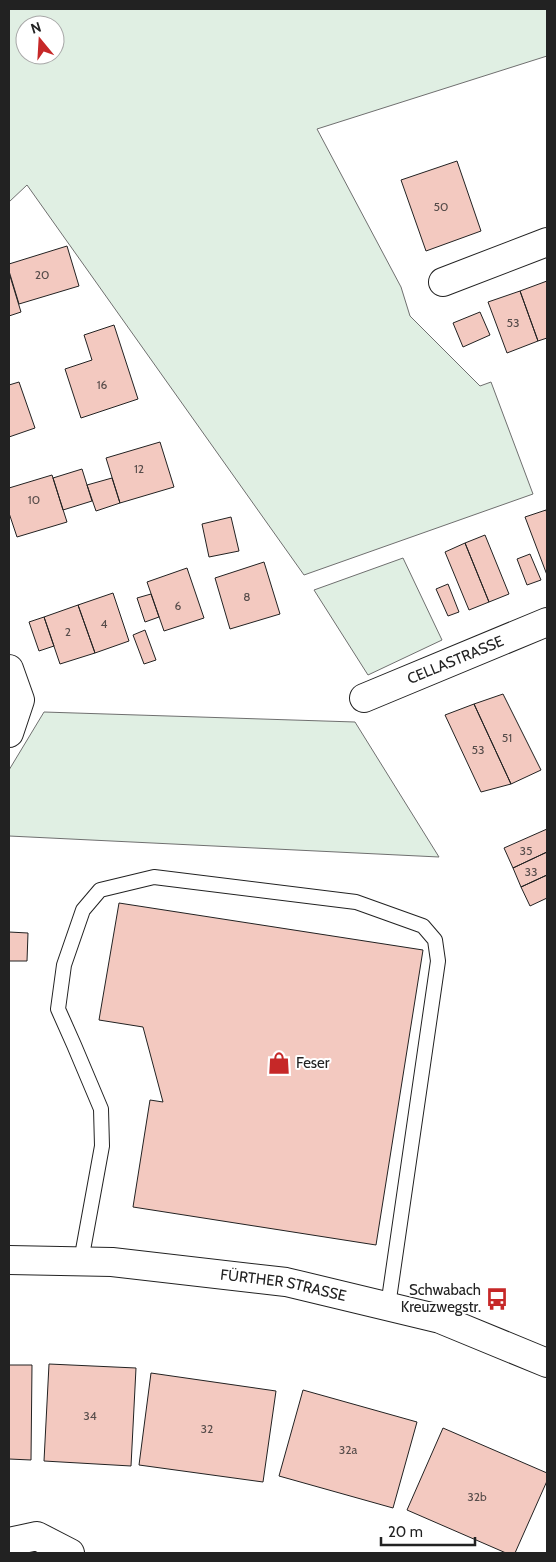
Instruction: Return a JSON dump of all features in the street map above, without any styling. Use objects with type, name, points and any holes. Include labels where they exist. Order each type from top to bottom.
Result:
[{"type":"main road","points":[[443,282],[547,242]]},
{"type":"main road","name":"CELLASTRASSE","points":[[364,698],[547,622]]},
{"type":"main road","points":[[9,668],[20,700],[9,733]]},
{"type":"main road","name":"FÜRTHER STRASSE","points":[[9,1260],[112,1262],[286,1282],[440,1319],[547,1363]]},
{"type":"main road","points":[[9,1542],[37,1536],[70,1553]]},
{"type":"lane","points":[[81,1261],[102,1146],[101,1109],[58,1009],[64,966],[83,910],[100,890],[154,877],[356,902],[423,926],[434,940],[438,961],[388,1306]]},
{"type":"green space","points":[[9,9],[547,9],[547,56],[317,129],[401,287],[410,316],[480,386],[491,382],[533,494],[304,575],[27,185],[9,202]]},
{"type":"green space","points":[[403,558],[442,640],[368,675],[314,590]]},
{"type":"green space","points":[[44,712],[355,722],[439,857],[9,836],[9,770]]},
{"type":"building","points":[[457,161],[481,231],[426,251],[401,180]]},
{"type":"building","points":[[67,246],[79,286],[19,304],[9,271],[9,264]]},
{"type":"building","points":[[9,277],[21,312],[9,316]]},
{"type":"building","points":[[547,281],[547,338],[538,341],[520,291]]},
{"type":"building","points":[[520,291],[538,341],[507,353],[488,302]]},
{"type":"building","points":[[480,312],[490,335],[463,347],[453,323]]},
{"type":"building","points":[[114,325],[138,399],[81,418],[65,369],[92,360],[84,335]]},
{"type":"building","points":[[19,382],[35,428],[9,437],[9,385]]},
{"type":"building","points":[[160,442],[174,487],[120,503],[106,458]]},
{"type":"building","points":[[82,469],[92,501],[63,510],[53,478]]},
{"type":"building","points":[[52,475],[67,522],[17,537],[9,513],[9,488]]},
{"type":"building","points":[[112,478],[120,503],[96,511],[87,485]]},
{"type":"building","points":[[546,510],[547,514],[547,575],[525,517]]},
{"type":"building","points":[[231,517],[239,551],[209,557],[202,524]]},
{"type":"building","points":[[485,535],[509,594],[489,602],[465,543]]},
{"type":"building","points":[[465,543],[489,602],[469,610],[445,552]]},
{"type":"building","points":[[530,554],[541,580],[527,585],[517,559]]},
{"type":"building","points":[[264,562],[280,614],[230,629],[215,578]]},
{"type":"building","points":[[187,568],[204,618],[164,631],[147,582]]},
{"type":"building","points":[[448,584],[459,612],[448,616],[436,589]]},
{"type":"building","points":[[113,593],[129,641],[95,653],[78,605]]},
{"type":"building","points":[[151,594],[159,617],[145,622],[137,598]]},
{"type":"building","points":[[78,605],[95,653],[60,664],[44,617]]},
{"type":"building","points":[[44,617],[54,646],[39,651],[29,622]]},
{"type":"building","points":[[145,630],[156,660],[144,664],[133,635]]},
{"type":"building","points":[[503,694],[541,770],[511,784],[474,704]]},
{"type":"building","points":[[474,704],[511,784],[481,792],[445,715]]},
{"type":"building","points":[[547,829],[547,852],[513,868],[504,848]]},
{"type":"building","points":[[547,852],[547,875],[521,887],[513,868]]},
{"type":"building","points":[[547,875],[547,898],[530,906],[521,887]]},
{"type":"building","name":"Feser","points":[[119,903],[423,950],[376,1245],[133,1207],[150,1100],[163,1102],[143,1027],[99,1020]]},
{"type":"building","points":[[9,932],[28,933],[27,961],[9,961]]},
{"type":"building","points":[[49,1364],[136,1368],[131,1466],[44,1461]]},
{"type":"building","points":[[9,1365],[32,1365],[31,1460],[9,1459]]},
{"type":"building","points":[[151,1373],[276,1391],[263,1482],[139,1465]]},
{"type":"building","points":[[303,1390],[417,1422],[393,1508],[279,1476]]},
{"type":"building","points":[[443,1428],[547,1473],[547,1481],[515,1553],[506,1553],[407,1510]]},
{"type":"place","name":"Feser","points":[[279,1063]]},
{"type":"place","name":"Schwabach Kreuzwegstr.","points":[[497,1299]]}]
